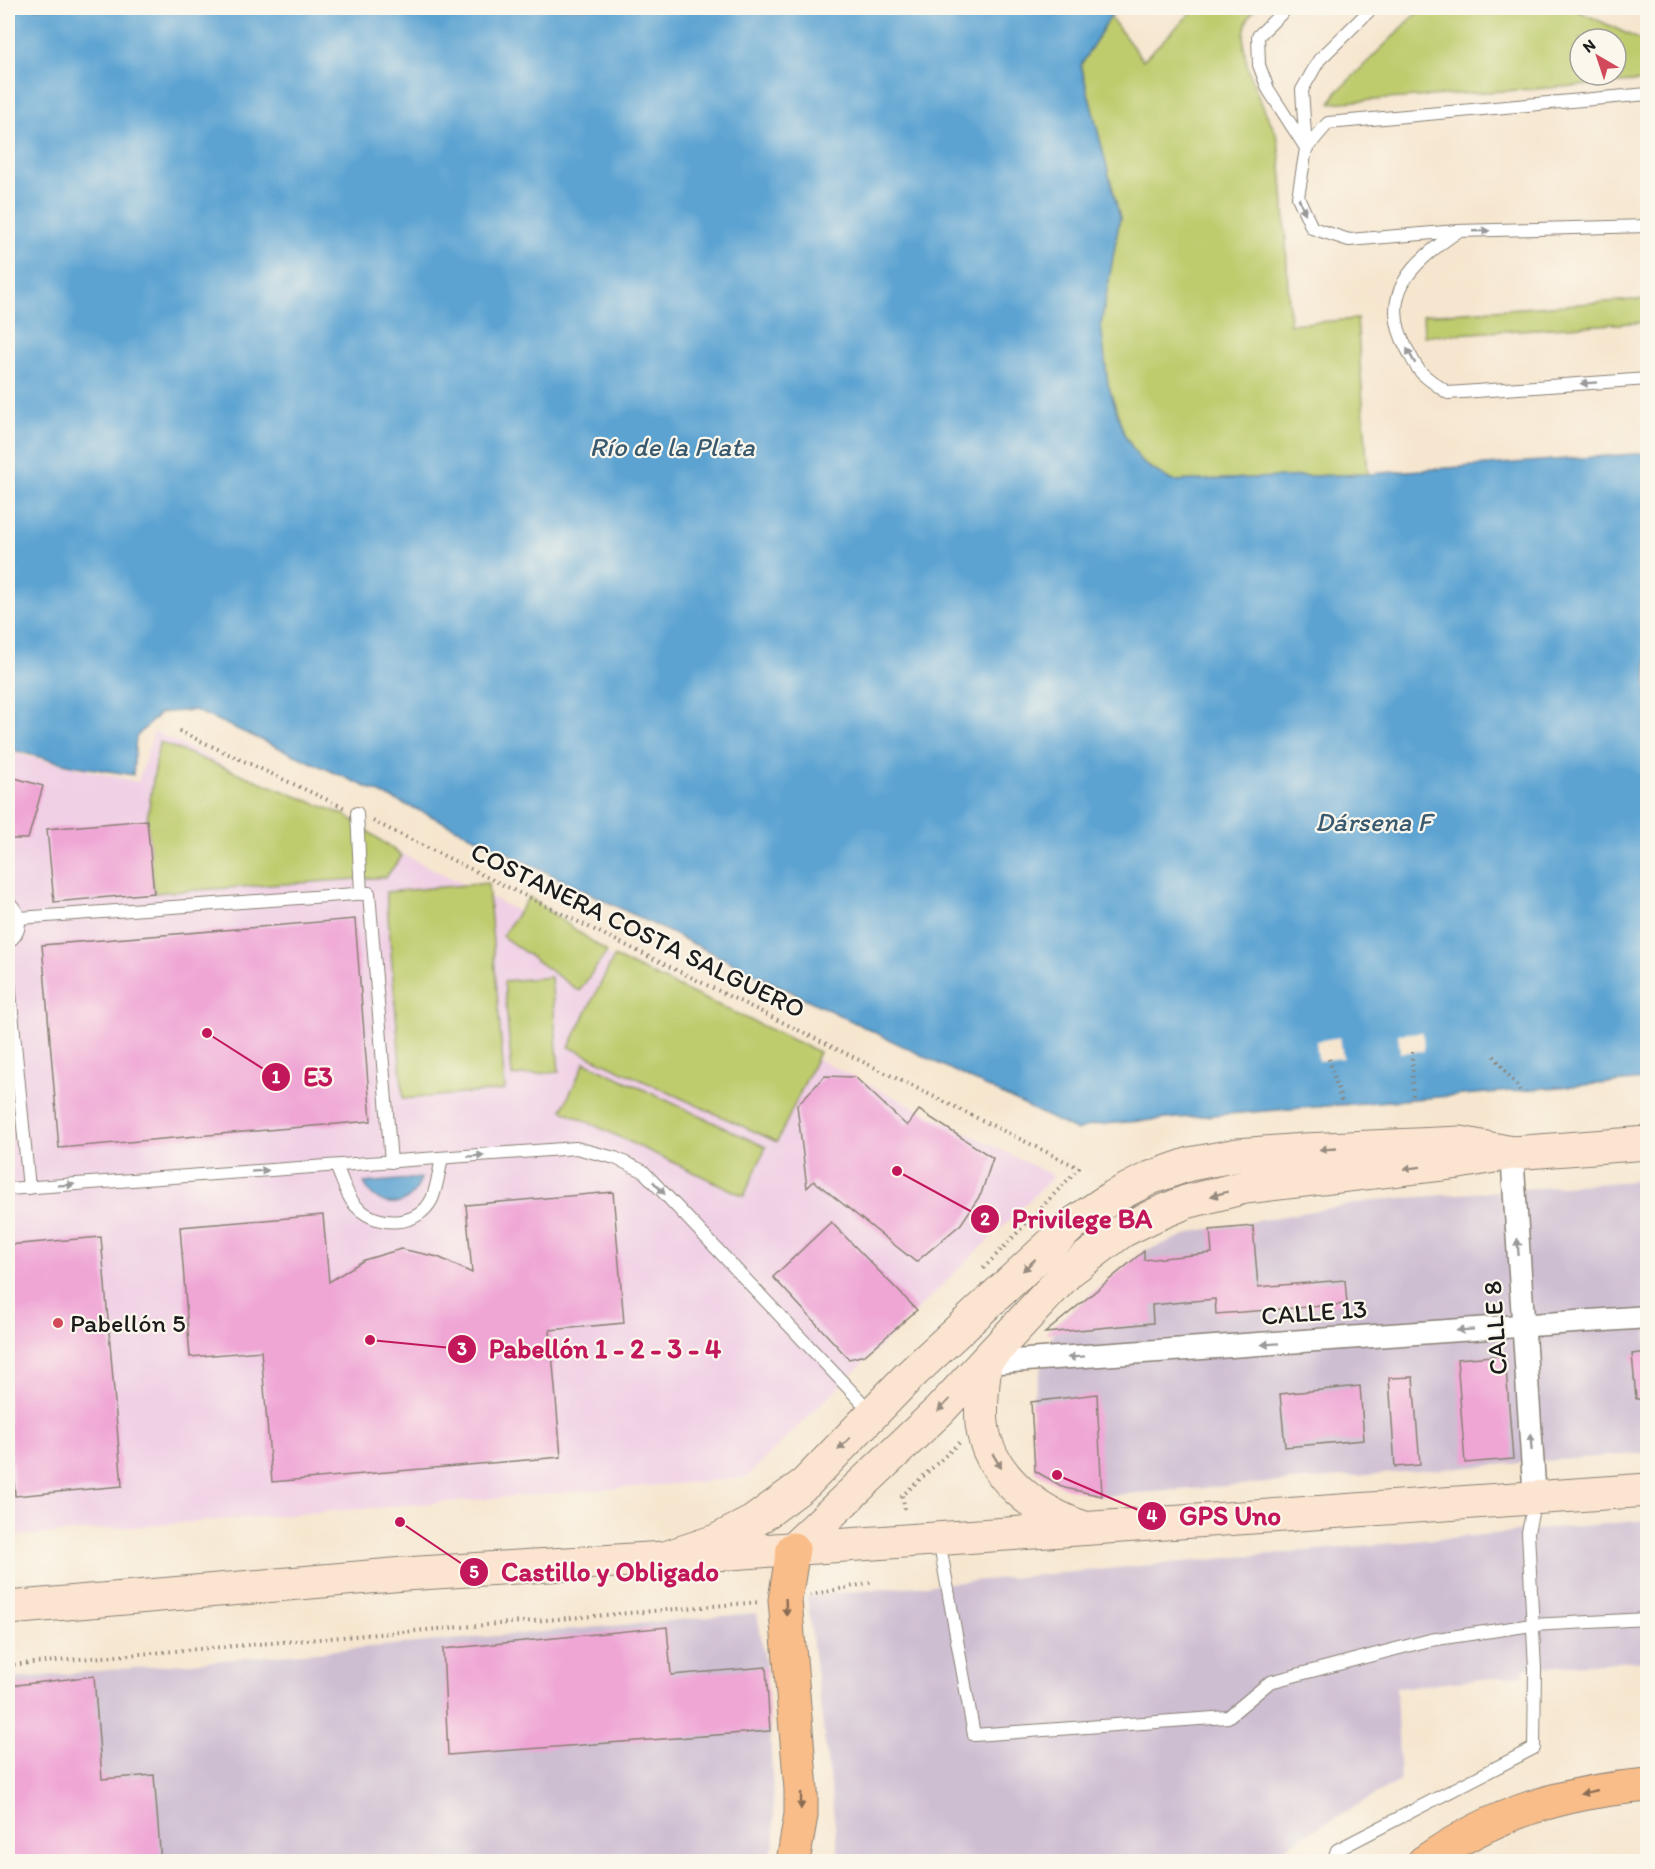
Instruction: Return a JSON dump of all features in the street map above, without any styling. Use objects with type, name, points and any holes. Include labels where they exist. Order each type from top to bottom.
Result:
[{"type":"highway","points":[[793,1549],[785,1600],[801,1789],[801,1815],[793,1862]]},
{"type":"highway","points":[[1424,1862],[1459,1838],[1515,1812],[1595,1790],[1647,1785]]},
{"type":"main road","points":[[665,1558],[716,1540],[753,1522],[806,1483],[907,1378],[1073,1224],[1112,1198],[1150,1178],[1190,1164],[1238,1155],[1304,1150],[1460,1143],[1512,1153]]},
{"type":"main road","points":[[793,1549],[985,1363],[1070,1271],[1122,1232],[1155,1215],[1186,1202],[1245,1187],[1459,1162],[1512,1153],[1647,1143]]},
{"type":"main road","points":[[985,1363],[982,1425],[992,1455],[1009,1481],[1031,1503],[1058,1520],[1088,1530]]},
{"type":"main road","points":[[8,1608],[404,1574],[1535,1500],[1647,1490]]},
{"type":"street","name":"CALLE 8","points":[[1512,1153],[1535,1500]]},
{"type":"street","name":"CALLE 13","points":[[985,1363],[1647,1317]]},
{"type":"lane","points":[[1287,8],[1258,36],[1259,65],[1268,89],[1306,149]]},
{"type":"lane","points":[[1372,8],[1319,60],[1302,90],[1306,149],[1298,197],[1312,228],[1349,240],[1457,231],[1647,225]]},
{"type":"lane","points":[[1306,149],[1328,123],[1647,94]]},
{"type":"lane","points":[[1457,231],[1431,250],[1412,268],[1395,301],[1399,335],[1418,370],[1448,393],[1647,379]]},
{"type":"lane","points":[[357,813],[361,894]]},
{"type":"lane","points":[[19,918],[369,893],[391,1162]]},
{"type":"lane","points":[[8,902],[19,918],[16,934],[8,942]]},
{"type":"lane","points":[[8,971],[29,1188]]},
{"type":"lane","points":[[8,1190],[576,1148],[615,1158],[643,1171],[873,1414]]},
{"type":"lane","points":[[336,1166],[356,1206],[374,1219],[395,1223],[417,1215],[432,1199],[442,1158]]},
{"type":"lane","points":[[1333,1862],[1337,1850],[1526,1755],[1534,1748],[1536,1669],[1528,1532],[1535,1500]]},
{"type":"lane","points":[[939,1539],[974,1735],[1228,1717],[1270,1682],[1430,1640],[1532,1624],[1647,1619]]},
{"type":"path","name":"COSTANERA COSTA SALGUERO","points":[[179,731],[357,813],[1079,1168],[974,1279]]},
{"type":"path","points":[[1412,1052],[1413,1098]]},
{"type":"path","points":[[1494,1056],[1520,1090]]},
{"type":"path","points":[[1329,1059],[1342,1103]]},
{"type":"path","points":[[905,1509],[902,1496],[965,1437]]},
{"type":"path","points":[[8,1665],[785,1600],[874,1582]]},
{"type":"shaded area","points":[[154,731],[1054,1176],[746,1478],[8,1537],[8,752],[138,782]]},
{"type":"shaded area","points":[[1647,1180],[1647,1453],[1102,1496],[1093,1395],[1031,1402],[1056,1323],[1144,1251],[1197,1231],[1377,1200]]},
{"type":"shaded area","points":[[1647,1520],[1647,1660],[1525,1668],[1523,1675],[1396,1688],[1400,1781],[1260,1861],[836,1861],[838,1850],[807,1596]]},
{"type":"shaded area","points":[[757,1613],[766,1667],[770,1731],[775,1841],[769,1861],[8,1862],[8,1679]]},
{"type":"green space","points":[[1196,8],[1256,8],[1248,18],[1244,44],[1254,87],[1278,140],[1290,324],[1357,319],[1368,474],[1172,481],[1141,462],[1124,434],[1108,384],[1101,325],[1120,218],[1081,65],[1110,17],[1143,60]]},
{"type":"green space","points":[[1422,8],[1572,8],[1613,27],[1568,27],[1568,86],[1330,103],[1336,93]]},
{"type":"green space","points":[[1628,34],[1647,43],[1647,81],[1628,82]]},
{"type":"green space","points":[[1647,299],[1647,322],[1424,336],[1423,315]]},
{"type":"green space","points":[[159,742],[347,816],[402,856],[386,877],[154,893],[147,820]]},
{"type":"green space","points":[[488,883],[505,1090],[403,1099],[386,892]]},
{"type":"green space","points":[[529,897],[607,952],[579,991],[502,936]]},
{"type":"green space","points":[[614,957],[819,1052],[777,1142],[569,1047]]},
{"type":"green space","points":[[551,977],[559,1072],[512,1076],[504,981]]},
{"type":"green space","points":[[585,1062],[766,1147],[744,1196],[562,1110]]},
{"type":"water","name":"Río de la Plata","points":[[8,8],[1119,8],[1110,17],[1081,65],[1120,218],[1101,325],[1108,384],[1124,434],[1141,462],[1172,481],[1368,474],[1647,453],[1647,1080],[1092,1125],[1077,1131],[427,814],[194,710],[160,713],[136,737],[133,775],[71,765],[8,749]]},
{"type":"water","points":[[421,1178],[417,1189],[410,1196],[395,1203],[386,1203],[378,1199],[364,1183]]},
{"type":"pier","points":[[1423,1032],[1424,1051],[1400,1053],[1398,1034]]},
{"type":"pier","points":[[1340,1037],[1343,1058],[1318,1061],[1316,1041]]},
{"type":"building","points":[[8,776],[43,786],[28,839],[8,839]]},
{"type":"building","points":[[147,820],[154,893],[54,902],[47,829]]},
{"type":"building","points":[[355,919],[371,1121],[59,1148],[42,945]]},
{"type":"building","points":[[825,1076],[855,1077],[907,1126],[919,1110],[993,1158],[981,1194],[961,1224],[916,1262],[814,1181],[807,1188],[797,1105]]},
{"type":"building","points":[[613,1192],[624,1323],[550,1330],[561,1457],[272,1482],[261,1351],[190,1357],[180,1227],[323,1215],[329,1282],[364,1260],[401,1249],[438,1257],[472,1273],[466,1205]]},
{"type":"building","points":[[831,1222],[917,1310],[865,1355],[849,1359],[773,1277]]},
{"type":"building","points":[[1253,1226],[1258,1287],[1345,1280],[1347,1304],[1216,1314],[1215,1299],[1152,1305],[1153,1323],[1045,1333],[1144,1251],[1144,1260],[1212,1253],[1210,1230]]},
{"type":"building","name":"Pabellón 5","points":[[101,1237],[122,1486],[15,1496],[8,1402],[8,1245]]},
{"type":"building","points":[[1647,1352],[1647,1399],[1636,1399],[1632,1354]]},
{"type":"building","points":[[1505,1355],[1513,1459],[1465,1463],[1457,1359]]},
{"type":"building","points":[[1413,1377],[1420,1465],[1395,1467],[1389,1378]]},
{"type":"building","points":[[1360,1386],[1364,1440],[1285,1447],[1280,1394]]},
{"type":"building","points":[[1097,1394],[1102,1496],[1065,1488],[1035,1471],[1031,1402]]},
{"type":"building","points":[[667,1627],[671,1675],[766,1667],[770,1731],[448,1755],[443,1649]]},
{"type":"building","points":[[94,1676],[102,1779],[154,1775],[161,1862],[8,1862],[8,1686]]},
{"type":"place","name":"E3","points":[[207,1033]]},
{"type":"place","name":"Privilege BA","points":[[897,1171]]},
{"type":"place","name":"Pabellón 5","points":[[58,1323]]},
{"type":"place","name":"Pabellón 1 - 2 - 3 - 4","points":[[370,1340]]},
{"type":"place","name":"GPS Uno","points":[[1057,1475]]},
{"type":"place","name":"Castillo y Obligado","points":[[400,1522]]},
{"type":"water label","name":"Dársena F","points":[[1373,821]]}]
